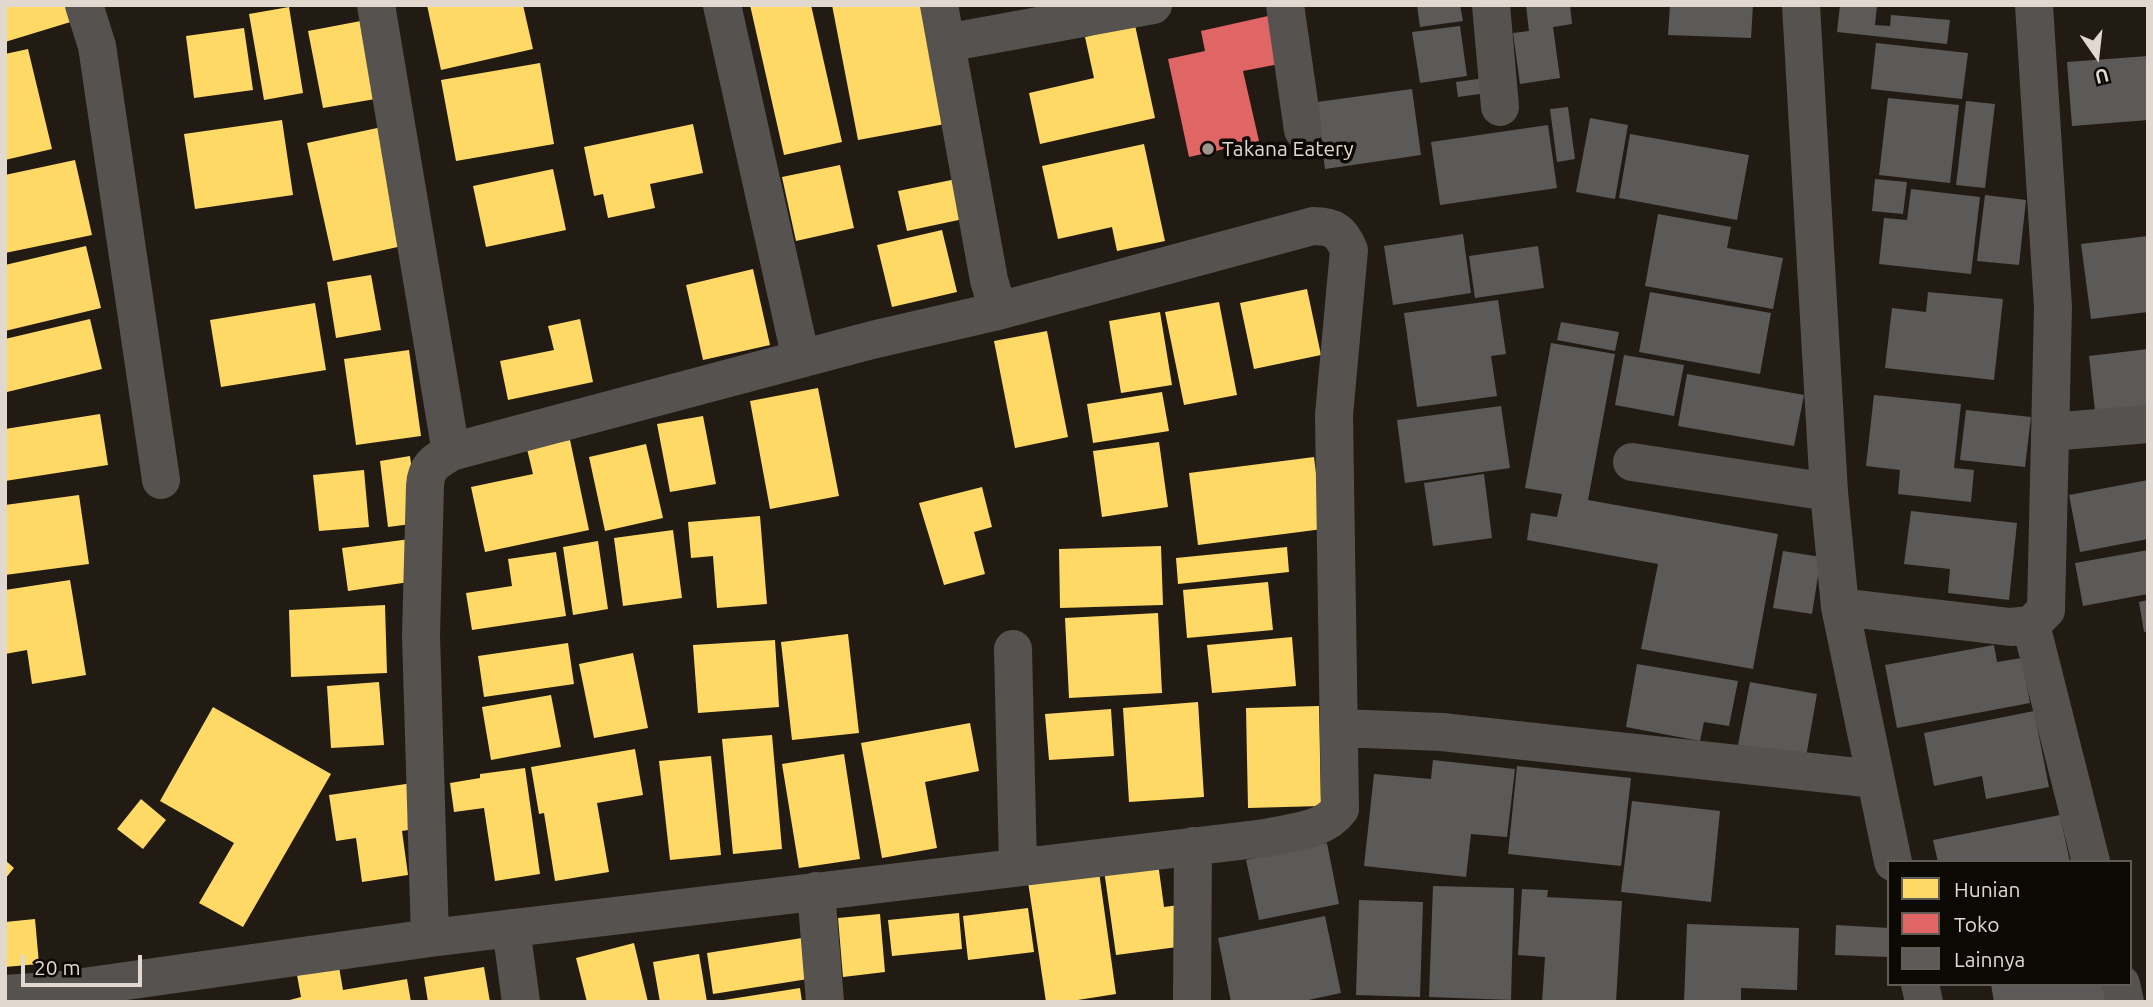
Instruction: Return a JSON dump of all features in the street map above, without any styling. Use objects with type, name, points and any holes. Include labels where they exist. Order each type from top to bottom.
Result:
[{"type":"street","points":[[84,5],[97,46],[162,480]]},
{"type":"street","points":[[376,5],[450,452]]},
{"type":"street","points":[[722,5],[801,359]]},
{"type":"street","points":[[939,5],[989,280],[998,311]]},
{"type":"street","points":[[946,43],[1153,5]]},
{"type":"street","points":[[1285,5],[1303,130]]},
{"type":"street","points":[[1491,5],[1500,107]]},
{"type":"street","points":[[1801,5],[1829,492],[1840,607],[1893,860]]},
{"type":"street","points":[[1840,607],[2010,627],[2031,625],[2046,610],[2053,307],[2034,5]]},
{"type":"street","points":[[5,993],[62,996],[429,938],[1265,838],[1322,826],[1340,809],[1334,415],[1349,250],[1338,230],[1329,226],[1313,226],[998,311],[801,359],[450,452],[431,464],[426,474],[425,486],[421,635],[429,938]]},
{"type":"street","points":[[2050,432],[2148,424]]},
{"type":"street","points":[[1632,463],[1829,492]]},
{"type":"street","points":[[2031,625],[2090,860]]},
{"type":"street","points":[[1013,649],[1018,866]]},
{"type":"street","points":[[1339,728],[1442,732],[1875,779]]},
{"type":"street","points":[[1192,1002],[1193,846]]},
{"type":"street","points":[[816,891],[825,1002]]},
{"type":"street","points":[[510,928],[521,1002]]},
{"type":"building: Hunian","points":[[5,5],[72,5],[77,20],[5,42]]},
{"type":"building: Hunian","points":[[427,5],[523,5],[533,49],[441,70]]},
{"type":"building: Hunian","points":[[750,5],[811,5],[842,142],[784,155]]},
{"type":"building: Hunian","points":[[832,5],[922,5],[945,124],[858,140]]},
{"type":"building: Hunian","points":[[289,7],[303,93],[264,100],[249,14]]},
{"type":"building: Hunian","points":[[366,20],[381,98],[323,108],[308,31]]},
{"type":"building: Hunian","points":[[1135,25],[1155,118],[1040,144],[1029,93],[1094,78],[1085,37]]},
{"type":"building: Hunian","points":[[244,28],[253,90],[194,98],[186,36]]},
{"type":"building: Hunian","points":[[28,49],[52,149],[5,160],[5,54]]},
{"type":"building: Hunian","points":[[540,63],[554,144],[456,161],[441,80]]},
{"type":"building: Hunian","points":[[282,120],[293,195],[195,209],[184,134]]},
{"type":"building: Hunian","points":[[693,124],[703,173],[650,184],[655,208],[608,218],[603,194],[594,196],[584,147]]},
{"type":"building: Hunian","points":[[382,127],[407,245],[333,261],[307,143]]},
{"type":"building: Hunian","points":[[1144,144],[1165,241],[1117,251],[1112,227],[1058,239],[1042,166]]},
{"type":"building: Hunian","points":[[75,160],[92,235],[5,253],[5,175]]},
{"type":"building: Hunian","points":[[840,165],[854,228],[796,241],[782,177]]},
{"type":"building: Hunian","points":[[553,169],[566,230],[486,247],[473,186]]},
{"type":"building: Hunian","points":[[961,178],[968,218],[907,231],[898,191]]},
{"type":"building: Hunian","points":[[942,230],[957,292],[892,307],[877,245]]},
{"type":"building: Hunian","points":[[86,246],[101,308],[5,331],[5,265]]},
{"type":"building: Hunian","points":[[753,269],[770,345],[703,360],[686,285]]},
{"type":"building: Hunian","points":[[371,275],[381,330],[336,338],[327,282]]},
{"type":"building: Hunian","points":[[1307,289],[1321,355],[1254,369],[1240,303]]},
{"type":"building: Hunian","points":[[1219,302],[1237,395],[1184,405],[1165,312]]},
{"type":"building: Hunian","points":[[315,303],[326,370],[221,387],[210,320]]},
{"type":"building: Hunian","points":[[1160,312],[1172,385],[1121,393],[1109,321]]},
{"type":"building: Hunian","points":[[90,319],[102,369],[7,392],[5,339]]},
{"type":"building: Hunian","points":[[580,319],[593,382],[508,400],[500,361],[554,350],[548,326]]},
{"type":"building: Hunian","points":[[1047,331],[1068,437],[1015,448],[994,341]]},
{"type":"building: Hunian","points":[[409,350],[421,436],[356,445],[344,359]]},
{"type":"building: Hunian","points":[[818,388],[839,496],[770,509],[750,401]]},
{"type":"building: Hunian","points":[[1162,392],[1169,431],[1093,443],[1087,404]]},
{"type":"building: Hunian","points":[[100,414],[108,465],[5,481],[5,429]]},
{"type":"building: Hunian","points":[[703,416],[716,484],[670,492],[657,424]]},
{"type":"building: Hunian","points":[[570,440],[589,530],[485,552],[471,487],[533,474],[527,449]]},
{"type":"building: Hunian","points":[[1159,442],[1168,507],[1102,517],[1093,451]]},
{"type":"building: Hunian","points":[[646,444],[663,518],[605,531],[589,457]]},
{"type":"building: Hunian","points":[[410,456],[419,523],[388,527],[380,461]]},
{"type":"building: Hunian","points":[[1314,457],[1323,529],[1198,545],[1189,473]]},
{"type":"building: Hunian","points":[[364,470],[369,527],[319,531],[313,475]]},
{"type":"building: Hunian","points":[[982,487],[992,527],[974,532],[985,574],[944,585],[919,503]]},
{"type":"building: Hunian","points":[[79,495],[89,564],[5,575],[5,505]]},
{"type":"building: Hunian","points":[[760,516],[767,604],[717,608],[713,556],[691,558],[688,522]]},
{"type":"building: Hunian","points":[[673,530],[682,598],[623,606],[614,538]]},
{"type":"building: Hunian","points":[[410,539],[416,581],[348,591],[342,548]]},
{"type":"building: Hunian","points":[[598,541],[608,609],[573,615],[563,547]]},
{"type":"building: Hunian","points":[[1161,546],[1163,605],[1060,608],[1059,549]]},
{"type":"building: Hunian","points":[[1287,547],[1289,572],[1178,584],[1176,558]]},
{"type":"building: Hunian","points":[[556,552],[566,616],[472,630],[466,593],[512,586],[508,559]]},
{"type":"building: Hunian","points":[[70,580],[86,675],[32,684],[27,650],[5,654],[5,590]]},
{"type":"building: Hunian","points":[[1268,582],[1273,630],[1187,638],[1183,590]]},
{"type":"building: Hunian","points":[[385,605],[387,673],[291,677],[289,610]]},
{"type":"building: Hunian","points":[[1158,613],[1162,693],[1069,698],[1065,618]]},
{"type":"building: Hunian","points":[[848,634],[859,733],[792,740],[781,642]]},
{"type":"building: Hunian","points":[[1292,637],[1296,686],[1212,693],[1207,645]]},
{"type":"building: Hunian","points":[[775,640],[779,707],[698,713],[693,645]]},
{"type":"building: Hunian","points":[[568,643],[574,684],[484,697],[478,656]]},
{"type":"building: Hunian","points":[[633,653],[648,728],[594,738],[579,664]]},
{"type":"building: Hunian","points":[[379,682],[384,745],[331,748],[327,686]]},
{"type":"building: Hunian","points":[[551,695],[561,747],[491,760],[482,707]]},
{"type":"building: Hunian","points":[[1198,702],[1204,797],[1129,802],[1123,708]]},
{"type":"building: Hunian","points":[[1319,706],[1321,806],[1248,808],[1246,708]]},
{"type":"building: Hunian","points":[[213,707],[331,774],[243,927],[199,903],[234,843],[160,801]]},
{"type":"building: Hunian","points":[[1111,709],[1114,756],[1049,760],[1045,714]]},
{"type":"building: Hunian","points":[[970,723],[979,771],[925,782],[937,848],[882,858],[861,743]]},
{"type":"building: Hunian","points":[[772,735],[782,849],[733,854],[722,739]]},
{"type":"building: Hunian","points":[[635,749],[643,795],[597,803],[609,872],[555,881],[544,813],[539,814],[531,767]]},
{"type":"building: Hunian","points":[[844,754],[860,859],[799,868],[782,764]]},
{"type":"building: Hunian","points":[[711,756],[721,855],[670,860],[659,761]]},
{"type":"building: Hunian","points":[[525,768],[540,874],[495,881],[484,808],[454,812],[450,783],[480,778],[480,774]]},
{"type":"building: Hunian","points":[[413,783],[420,828],[402,831],[408,875],[362,882],[356,838],[336,841],[329,795]]},
{"type":"building: Hunian","points":[[141,799],[166,820],[143,849],[117,829]]},
{"type":"building: Hunian","points":[[5,860],[14,868],[5,879]]},
{"type":"building: Hunian","points":[[1158,863],[1164,907],[1179,905],[1185,946],[1116,955],[1104,870]]},
{"type":"building: Hunian","points":[[1099,872],[1116,994],[1065,1002],[1046,1002],[1028,882]]},
{"type":"building: Hunian","points":[[1028,908],[1034,952],[968,960],[963,916]]},
{"type":"building: Hunian","points":[[959,913],[962,949],[892,956],[888,920]]},
{"type":"building: Hunian","points":[[880,914],[885,972],[843,977],[838,918]]},
{"type":"building: Hunian","points":[[35,919],[39,964],[5,967],[5,922]]},
{"type":"building: Hunian","points":[[802,938],[808,979],[713,994],[707,953]]},
{"type":"building: Hunian","points":[[634,943],[648,1002],[587,1002],[576,958]]},
{"type":"building: Hunian","points":[[699,954],[707,1002],[660,1002],[653,962]]},
{"type":"building: Hunian","points":[[339,967],[343,990],[407,979],[411,1002],[282,1002],[301,997],[297,975]]},
{"type":"building: Hunian","points":[[484,967],[490,1002],[428,1002],[424,977]]},
{"type":"building: Hunian","points":[[800,988],[802,1002],[724,1002],[724,1000]]},
{"type":"building: Toko","points":[[1268,16],[1279,64],[1243,71],[1259,141],[1189,157],[1168,59],[1205,51],[1201,31]]},
{"type":"building: Lainnya","points":[[1417,5],[1460,5],[1463,21],[1420,27]]},
{"type":"building: Lainnya","points":[[1526,5],[1570,5],[1572,24],[1553,27],[1560,78],[1520,84],[1513,33],[1529,31]]},
{"type":"building: Lainnya","points":[[1670,5],[1753,5],[1751,38],[1668,35]]},
{"type":"building: Lainnya","points":[[1840,5],[1877,5],[1875,25],[1890,26],[1891,15],[1950,20],[1947,44],[1837,32]]},
{"type":"building: Lainnya","points":[[1460,26],[1467,76],[1420,83],[1412,32]]},
{"type":"building: Lainnya","points":[[1876,43],[1968,53],[1962,99],[1871,89]]},
{"type":"building: Lainnya","points":[[2148,56],[2148,120],[2072,126],[2067,62]]},
{"type":"building: Lainnya","points":[[1492,77],[1494,92],[1458,97],[1456,82]]},
{"type":"building: Lainnya","points":[[1412,89],[1421,155],[1325,169],[1317,102]]},
{"type":"building: Lainnya","points":[[1888,98],[1959,105],[1950,183],[1879,175]]},
{"type":"building: Lainnya","points":[[1966,101],[1995,104],[1985,188],[1956,185]]},
{"type":"building: Lainnya","points":[[1568,107],[1575,159],[1557,162],[1550,109]]},
{"type":"building: Lainnya","points":[[1590,118],[1628,125],[1615,199],[1576,192]]},
{"type":"building: Lainnya","points":[[1548,125],[1557,188],[1440,205],[1431,142]]},
{"type":"building: Lainnya","points":[[1630,134],[1749,155],[1737,220],[1619,198]]},
{"type":"building: Lainnya","points":[[1875,179],[1907,182],[1903,214],[1872,211]]},
{"type":"building: Lainnya","points":[[1911,189],[1980,197],[1971,274],[1879,264],[1884,218],[1907,220]]},
{"type":"building: Lainnya","points":[[1985,195],[2026,200],[2019,265],[1977,261]]},
{"type":"building: Lainnya","points":[[1658,214],[1731,227],[1727,248],[1783,258],[1773,309],[1645,286]]},
{"type":"building: Lainnya","points":[[1463,234],[1471,293],[1393,305],[1384,246]]},
{"type":"building: Lainnya","points":[[2148,236],[2148,312],[2091,319],[2081,244]]},
{"type":"building: Lainnya","points":[[1538,246],[1544,288],[1475,298],[1469,256]]},
{"type":"building: Lainnya","points":[[1650,292],[1771,313],[1760,374],[1639,352]]},
{"type":"building: Lainnya","points":[[1928,292],[2003,299],[1994,380],[1885,368],[1892,308],[1926,312]]},
{"type":"building: Lainnya","points":[[1498,300],[1506,354],[1491,356],[1497,396],[1417,407],[1404,313]]},
{"type":"building: Lainnya","points":[[1561,322],[1619,332],[1615,351],[1557,340]]},
{"type":"building: Lainnya","points":[[1551,343],[1615,354],[1588,500],[1778,534],[1753,669],[1641,649],[1658,564],[1527,540],[1531,513],[1557,517],[1562,494],[1525,488]]},
{"type":"building: Lainnya","points":[[2148,349],[2148,414],[2096,420],[2089,356]]},
{"type":"building: Lainnya","points":[[1624,355],[1684,365],[1674,416],[1615,405]]},
{"type":"building: Lainnya","points":[[1687,374],[1804,395],[1794,446],[1678,426]]},
{"type":"building: Lainnya","points":[[1874,395],[1961,404],[1954,468],[1974,470],[1971,502],[1898,494],[1900,470],[1866,466]]},
{"type":"building: Lainnya","points":[[1501,406],[1510,468],[1405,483],[1397,420]]},
{"type":"building: Lainnya","points":[[1966,410],[2031,417],[2025,467],[1960,460]]},
{"type":"building: Lainnya","points":[[1484,474],[1492,538],[1433,546],[1424,483]]},
{"type":"building: Lainnya","points":[[2148,480],[2148,539],[2080,552],[2069,495]]},
{"type":"building: Lainnya","points":[[1911,511],[2017,523],[2009,600],[1948,593],[1950,569],[1904,564]]},
{"type":"building: Lainnya","points":[[2148,550],[2148,594],[2083,606],[2075,563]]},
{"type":"building: Lainnya","points":[[1783,551],[1821,557],[1812,614],[1773,608]]},
{"type":"building: Lainnya","points":[[2148,600],[2148,631],[2144,632],[2139,602]]},
{"type":"building: Lainnya","points":[[1994,645],[1997,662],[2022,658],[2030,703],[1897,728],[1885,665]]},
{"type":"building: Lainnya","points":[[1637,664],[1738,681],[1729,726],[1704,722],[1700,741],[1626,727]]},
{"type":"building: Lainnya","points":[[1750,682],[1817,694],[1806,757],[1738,745]]},
{"type":"building: Lainnya","points":[[2034,711],[2049,787],[1986,799],[1982,776],[1934,786],[1924,733]]},
{"type":"building: Lainnya","points":[[1433,760],[1515,769],[1507,837],[1471,834],[1466,877],[1364,866],[1374,774],[1431,779]]},
{"type":"building: Lainnya","points":[[1517,766],[1631,778],[1621,866],[1508,854]]},
{"type":"building: Lainnya","points":[[1632,801],[1720,811],[1711,902],[1621,892]]},
{"type":"building: Lainnya","points":[[2060,815],[2070,860],[1938,860],[1933,840]]},
{"type":"building: Lainnya","points":[[1327,843],[1339,904],[1259,920],[1246,860]]},
{"type":"building: Lainnya","points":[[1433,886],[1514,888],[1511,1000],[1429,997]]},
{"type":"building: Lainnya","points":[[1522,889],[1548,890],[1547,897],[1622,901],[1616,1002],[1542,1002],[1545,957],[1518,955]]},
{"type":"building: Lainnya","points":[[1359,900],[1423,902],[1420,997],[1356,995]]},
{"type":"building: Lainnya","points":[[1325,916],[1341,993],[1299,1002],[1231,1002],[1218,938]]},
{"type":"building: Lainnya","points":[[1687,924],[1799,928],[1797,990],[1741,988],[1741,1002],[1684,1002]]},
{"type":"building: Lainnya","points":[[1836,925],[1887,928],[1887,957],[1835,955]]},
{"type":"building: Lainnya","points":[[1991,986],[2104,986],[2107,1002],[1994,1002]]},
{"type":"place","name":"Takana Eatery","points":[[1208,149]]}]
